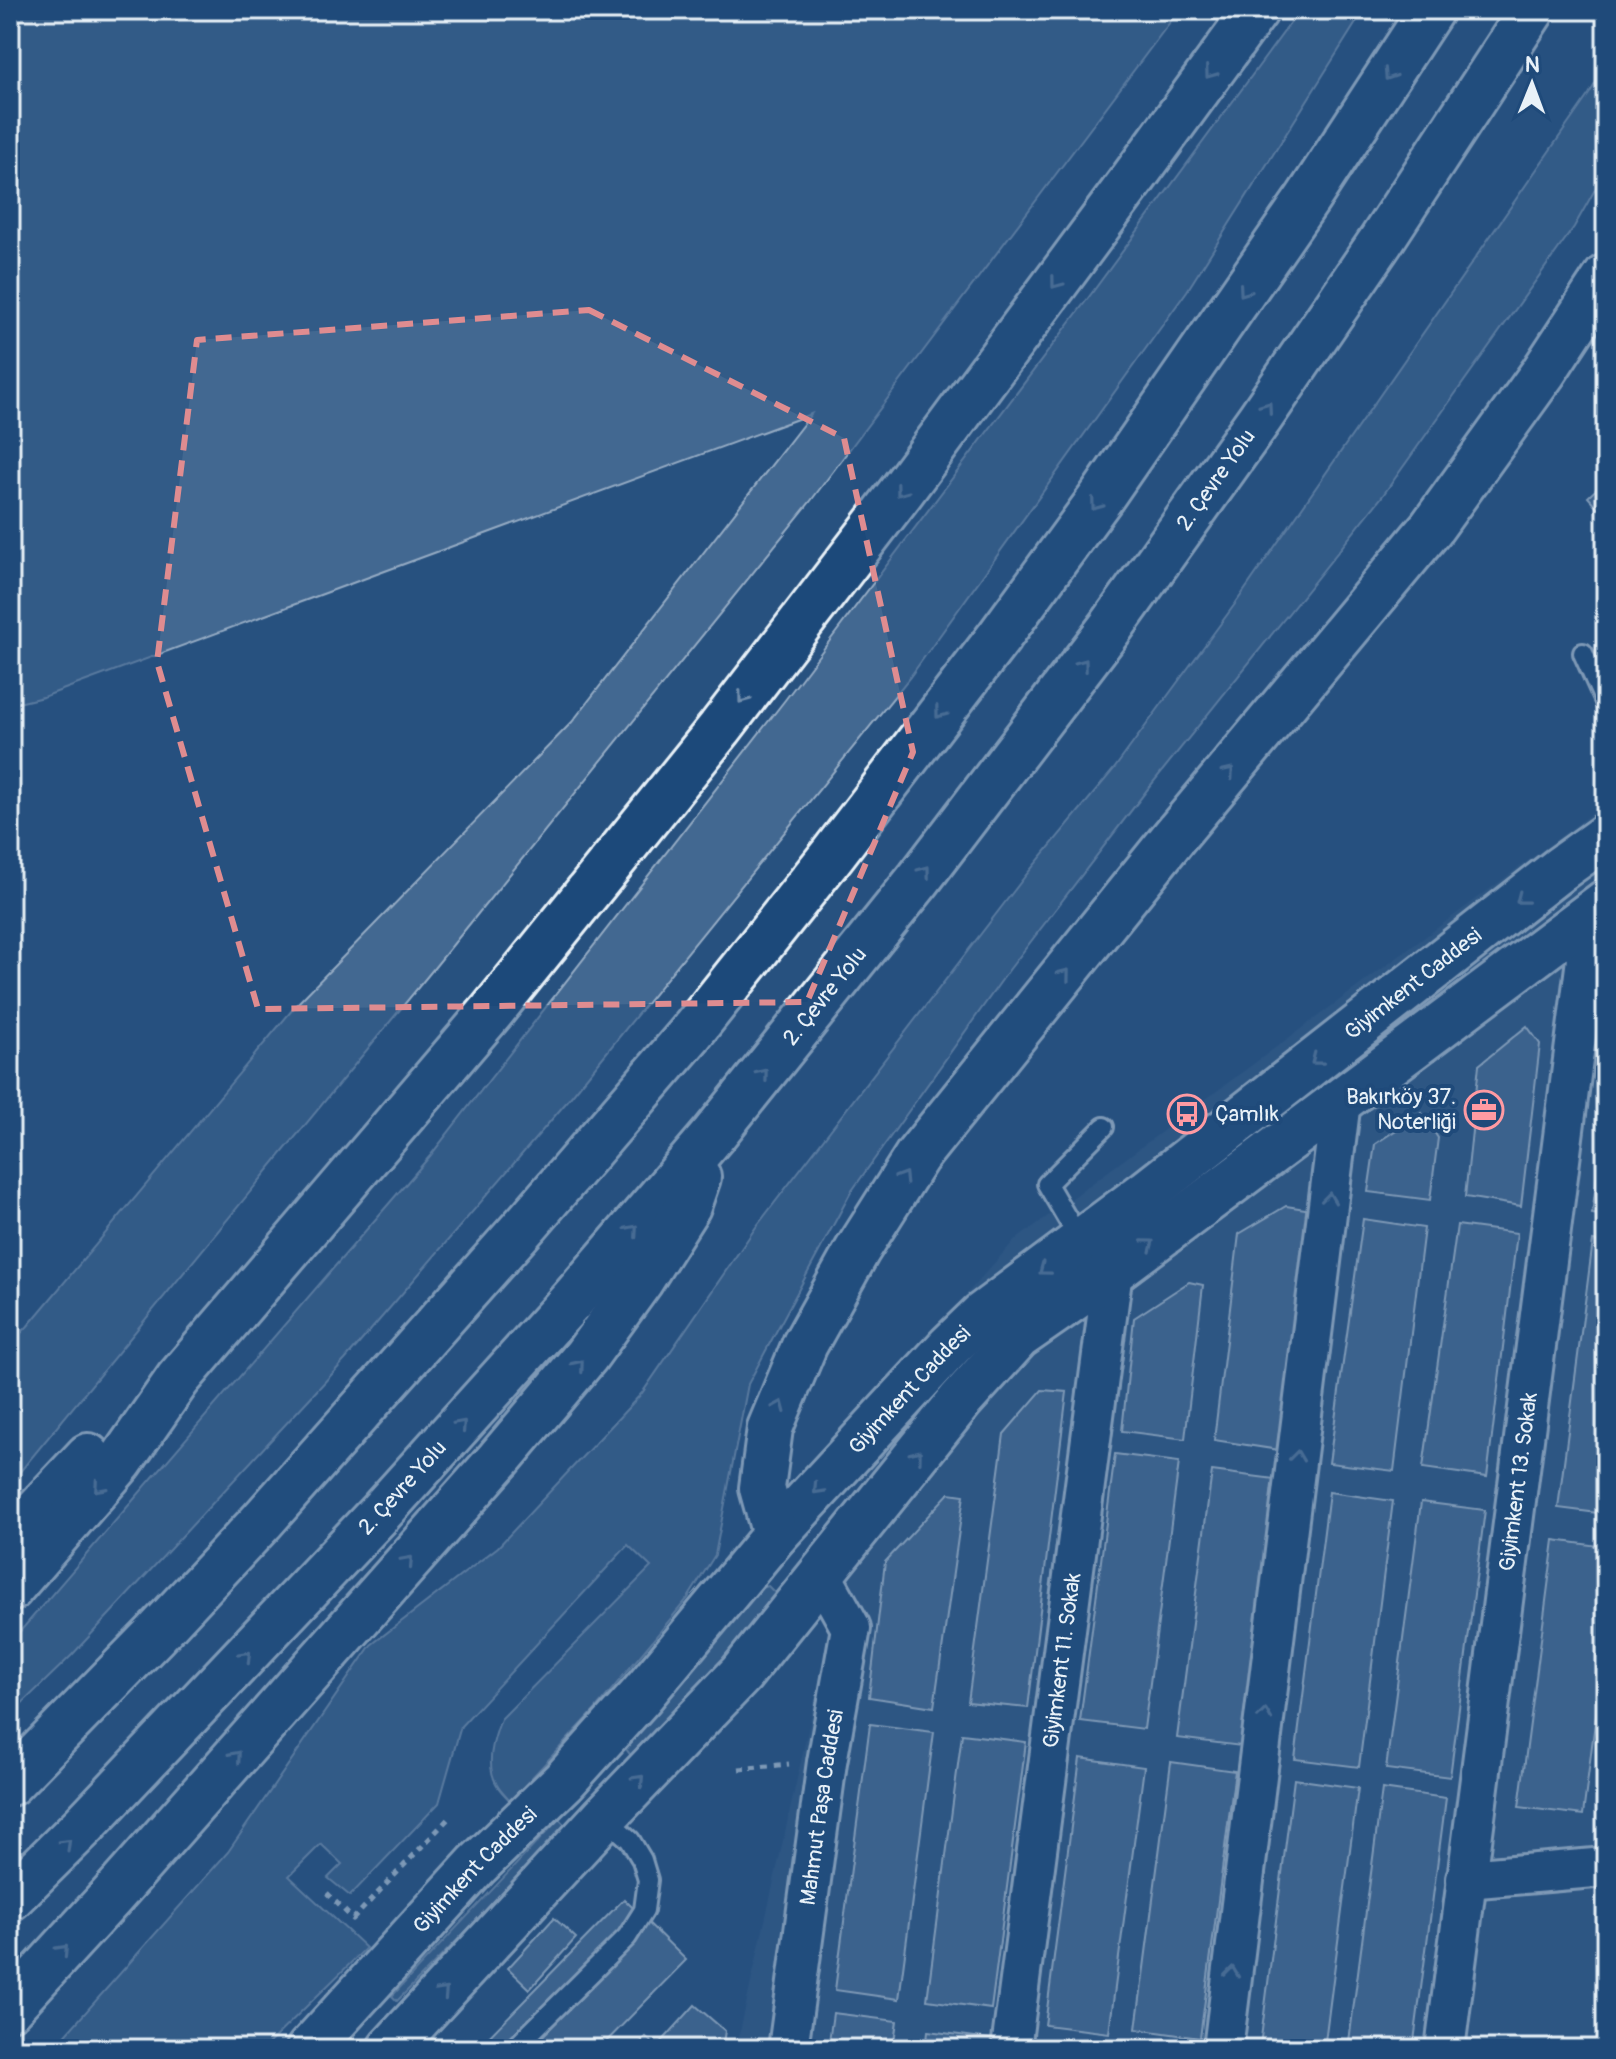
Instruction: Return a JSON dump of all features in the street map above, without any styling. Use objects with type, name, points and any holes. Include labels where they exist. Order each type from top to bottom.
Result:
[{"type":"main road","points":[[10,1589],[121,1461],[178,1379],[492,1011],[720,728],[901,492],[1256,10]]},
{"type":"main road","points":[[10,1783],[262,1521],[529,1221],[690,1034],[833,854],[1100,499],[1308,198],[1431,10]]},
{"type":"main road","name":"2. Çevre Yolu","points":[[10,1898],[287,1614],[418,1472],[572,1300],[714,1134],[919,879],[1111,627],[1381,241],[1532,10]]},
{"type":"main road","points":[[821,1574],[775,1535],[762,1488],[770,1428],[813,1331],[857,1251],[917,1156],[1173,838],[1432,527],[1543,373],[1606,277]]},
{"type":"main road","name":"Giyimkent Caddesi","points":[[324,2044],[388,1961],[477,1865],[564,1781],[640,1697],[775,1535],[982,1315],[1606,836]]},
{"type":"main road","points":[[1560,869],[1576,904],[1599,907]]},
{"type":"main road","name":"Giyimkent Caddesi","points":[[390,2049],[741,1674],[960,1401],[1018,1337],[1113,1271],[1599,907]]},
{"type":"main road","points":[[10,2007],[489,1471],[586,1356],[641,1280],[688,1206],[714,1134]]},
{"type":"main road","points":[[10,1539],[91,1452],[134,1412],[178,1379]]},
{"type":"main road","points":[[564,1781],[604,1817]]},
{"type":"street","name":"Giyimkent 13. Sokak","points":[[1445,2049],[1599,907]]},
{"type":"street","points":[[1223,2049],[1341,1101]]},
{"type":"street","name":"Giyimkent 11. Sokak","points":[[1011,2049],[1113,1271]]},
{"type":"street","name":"Mahmut Paşa Caddesi","points":[[788,2049],[827,1762],[851,1628],[821,1574]]},
{"type":"street","points":[[1466,1879],[1606,1867]]},
{"type":"lane","points":[[1583,653],[1606,704]]},
{"type":"lane","points":[[1081,1242],[1047,1184],[1104,1127]]},
{"type":"lane","points":[[514,2049],[627,1937],[644,1910],[648,1880],[642,1860],[630,1840],[604,1817]]},
{"type":"path","points":[[739,1769],[798,1764]]},
{"type":"path","points":[[327,1893],[353,1919],[448,1819]]},
{"type":"highlighted area","points":[[589,310],[844,438],[913,752],[807,1002],[258,1009],[157,662],[197,340]]},
{"type":"shaded area","points":[[10,10],[1179,10],[810,502],[435,967],[10,1484],[10,1344],[298,1003],[572,722],[811,414],[43,697],[10,705]]},
{"type":"shaded area","points":[[1300,10],[1364,10],[1187,291],[910,677],[565,1104],[345,1360],[72,1655],[10,1715],[10,1643],[430,1156],[785,700],[1086,301]]},
{"type":"shaded area","points":[[1606,66],[1606,170],[1574,227],[1381,498],[1147,790],[1009,970],[851,1192],[748,1384],[715,1555],[688,1598],[595,1710],[510,1801],[498,1787],[491,1769],[493,1744],[501,1719],[651,1567],[628,1545],[461,1726],[439,1803],[350,1896],[328,1878],[342,1864],[321,1844],[289,1876],[366,1948],[263,2049],[53,2049],[228,1852],[371,1645],[498,1547],[642,1393],[756,1227],[1026,875],[1114,769],[1235,604]]},
{"type":"shaded area","points":[[1606,803],[1606,2049],[736,2049],[886,1384],[1014,1241]]},
{"type":"shaded area","points":[[768,1586],[775,1593],[776,1604],[632,1757],[626,1749],[753,1590]]},
{"type":"shaded area","points":[[559,1819],[568,1828],[397,2001],[392,1996]]},
{"type":"building","points":[[1606,480],[1606,517],[1588,497]]},
{"type":"building","points":[[1527,1026],[1540,1044],[1521,1206],[1465,1197],[1479,1065]]},
{"type":"building","points":[[1606,1110],[1606,1216],[1592,1214]]},
{"type":"building","points":[[1422,1113],[1438,1138],[1430,1200],[1368,1192],[1375,1144]]},
{"type":"building","points":[[1286,1206],[1312,1210],[1279,1450],[1214,1440],[1239,1234]]},
{"type":"building","points":[[1363,1219],[1424,1228],[1394,1471],[1329,1463]]},
{"type":"building","points":[[1457,1225],[1517,1233],[1487,1477],[1423,1468]]},
{"type":"building","points":[[1593,1241],[1606,1243],[1606,1514],[1558,1508]]},
{"type":"building","points":[[1189,1282],[1203,1285],[1185,1439],[1122,1431],[1134,1318]]},
{"type":"building","points":[[1042,1390],[1067,1392],[1028,1708],[968,1702],[1004,1434]]},
{"type":"building","points":[[1115,1454],[1179,1462],[1144,1729],[1080,1721]]},
{"type":"building","points":[[1212,1471],[1275,1479],[1241,1746],[1177,1738]]},
{"type":"building","points":[[1329,1492],[1393,1501],[1359,1767],[1295,1759]]},
{"type":"building","points":[[949,1493],[964,1495],[934,1707],[869,1697],[885,1562]]},
{"type":"building","points":[[1421,1502],[1485,1510],[1450,1777],[1386,1769]]},
{"type":"building","points":[[1554,1540],[1606,1547],[1606,1638],[1583,1815],[1519,1807]]},
{"type":"building","points":[[870,1724],[934,1732],[899,1999],[835,1990]]},
{"type":"building","points":[[962,1734],[1026,1742],[991,2009],[927,2000]]},
{"type":"building","points":[[1080,1758],[1144,1767],[1109,2033],[1045,2025]]},
{"type":"building","points":[[1171,1762],[1235,1771],[1200,2038],[1136,2029]]},
{"type":"building","points":[[1294,1779],[1358,1788],[1324,2049],[1260,2046]]},
{"type":"building","points":[[1382,1789],[1446,1798],[1413,2049],[1348,2049]]},
{"type":"building","points":[[624,1899],[686,1960],[599,2049],[477,2049]]},
{"type":"building","points":[[554,1918],[576,1938],[530,1989],[508,1968]]},
{"type":"building","points":[[695,2005],[725,2031],[722,2049],[634,2049],[646,2037],[657,2047]]},
{"type":"building","points":[[833,2013],[897,2021],[893,2049],[828,2049]]},
{"type":"building","points":[[928,2031],[992,2039],[990,2049],[926,2049]]},
{"type":"place","name":"Bakırköy 37. Noterliği","points":[[1484,1110]]},
{"type":"place","name":"Çamlık","points":[[1187,1114]]}]
